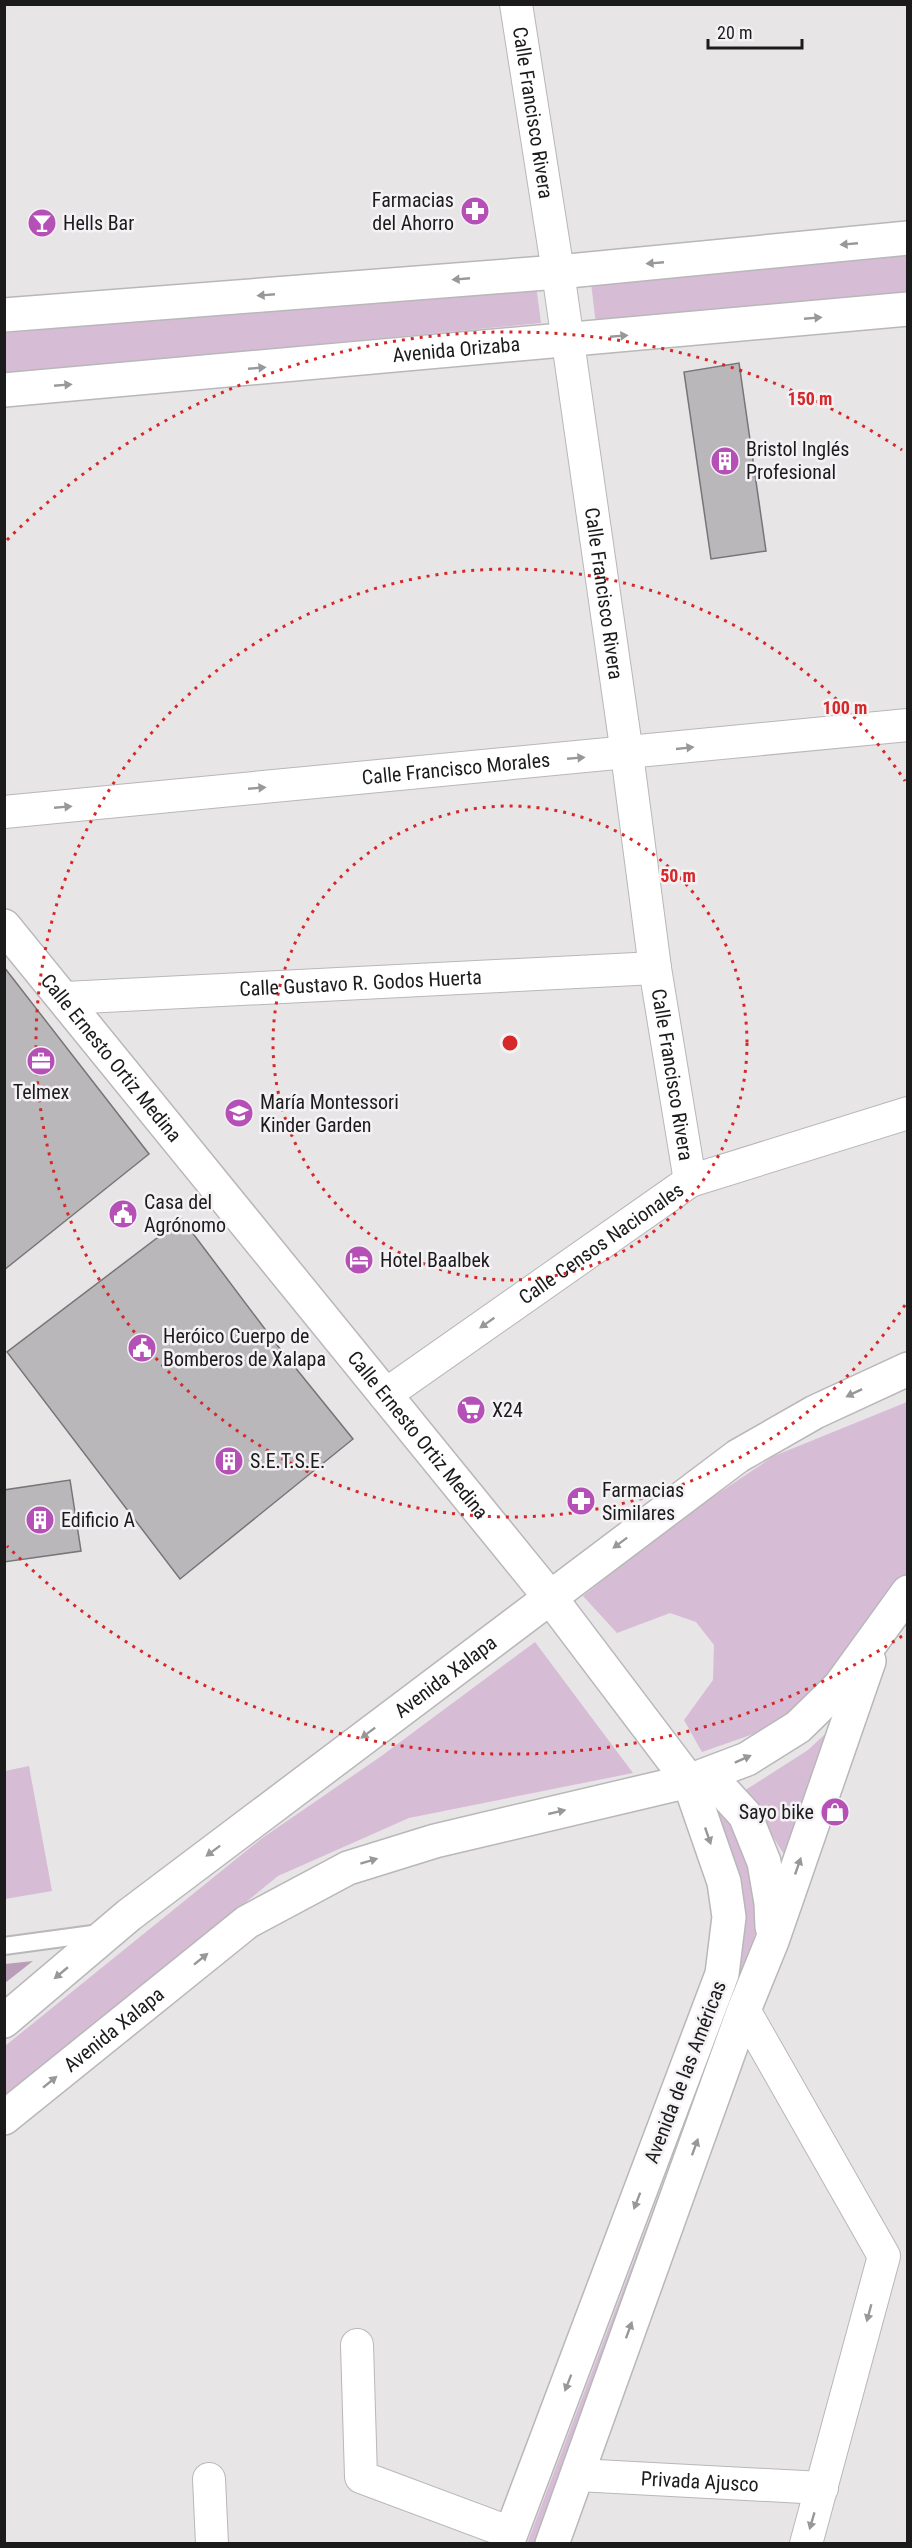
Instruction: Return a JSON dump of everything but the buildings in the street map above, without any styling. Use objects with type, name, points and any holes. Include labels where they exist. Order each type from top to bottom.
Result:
[{"type":"main road","points":[[4,315],[558,272],[908,238]]},
{"type":"main road","name":"Avenida Orizaba","points":[[4,390],[908,309]]},
{"type":"main road","name":"Calle Ernesto Ortiz Medina","points":[[4,926],[65,998],[549,1596],[689,1781]]},
{"type":"main road","name":"Avenida Xalapa","points":[[4,2021],[110,1932],[549,1596],[738,1456],[815,1412],[908,1369]]},
{"type":"main road","name":"Avenida Xalapa","points":[[4,2118],[247,1922],[348,1868],[435,1841],[689,1781],[747,1759],[798,1727],[840,1686],[908,1592]]},
{"type":"main road","name":"Avenida de las Américas","points":[[552,2544],[744,2010],[772,1941],[880,1630]]},
{"type":"main road","name":"Avenida de las Américas","points":[[689,1781],[724,1792],[745,1815],[764,1862],[771,1903],[772,1941]]},
{"type":"main road","name":"Avenida de las Américas","points":[[509,2539],[722,1974],[729,1917],[724,1882],[689,1781]]},
{"type":"street","name":"Calle Francisco Rivera","points":[[516,4],[568,341],[627,754],[654,968],[690,1180]]},
{"type":"street","name":"Calle Francisco Morales","points":[[4,812],[627,754],[908,725]]},
{"type":"street","name":"Calle Gustavo R. Godos Huerta","points":[[65,998],[654,968]]},
{"type":"street","name":"Calle Censos Nacionales","points":[[385,1395],[690,1180],[908,1113]]},
{"type":"street","points":[[744,2010],[896,2255],[806,2544]]},
{"type":"street","points":[[357,2345],[361,2477],[509,2539]]},
{"type":"street","name":"Privada Ajusco","points":[[578,2475],[822,2488]]},
{"type":"street","points":[[209,2479],[212,2544]]},
{"type":"lane","points":[[4,1946],[110,1932]]},
{"type":"shaded area","points":[[907,254],[907,297],[596,325],[591,283]]},
{"type":"shaded area","points":[[536,285],[541,323],[5,374],[5,333]]},
{"type":"shaded area","points":[[907,1402],[907,1580],[814,1692],[765,1730],[702,1752],[684,1720],[713,1680],[714,1645],[696,1622],[670,1613],[617,1633],[583,1596],[680,1519],[774,1456]]},
{"type":"shaded area","points":[[535,1642],[633,1773],[409,1818],[278,1876],[5,2098],[5,2046],[261,1839],[380,1757]]},
{"type":"shaded area","points":[[853,1708],[792,1867],[744,1791],[808,1750]]},
{"type":"shaded area","points":[[29,1766],[52,1891],[5,1899],[5,1771]]},
{"type":"shaded area","points":[[720,1800],[750,1864],[757,1913],[752,1963],[545,2543],[527,2544],[733,1998],[740,1964],[712,1805]]},
{"type":"shaded area","points":[[33,1961],[5,1983],[5,1964]]},
{"type":"place","name":"Farmacias del Ahorro","points":[[475,211]]},
{"type":"place","name":"Hells Bar","points":[[42,223]]},
{"type":"place","name":"Bristol Inglés Profesional","points":[[725,461]]},
{"type":"place","name":"Telmex","points":[[41,1061]]},
{"type":"place","name":"María Montessori Kinder Garden","points":[[239,1113]]},
{"type":"place","name":"Casa del Agrónomo","points":[[123,1214]]},
{"type":"place","name":"Hotel Baalbek","points":[[359,1260]]},
{"type":"place","name":"Heróico Cuerpo de Bomberos de Xalapa","points":[[142,1348]]},
{"type":"place","name":"X24","points":[[471,1410]]},
{"type":"place","name":"S.E.T.S.E.","points":[[229,1461]]},
{"type":"place","name":"Farmacias Similares","points":[[581,1501]]},
{"type":"place","name":"Edificio A","points":[[40,1520]]},
{"type":"place","name":"Sayo bike","points":[[835,1812]]}]
